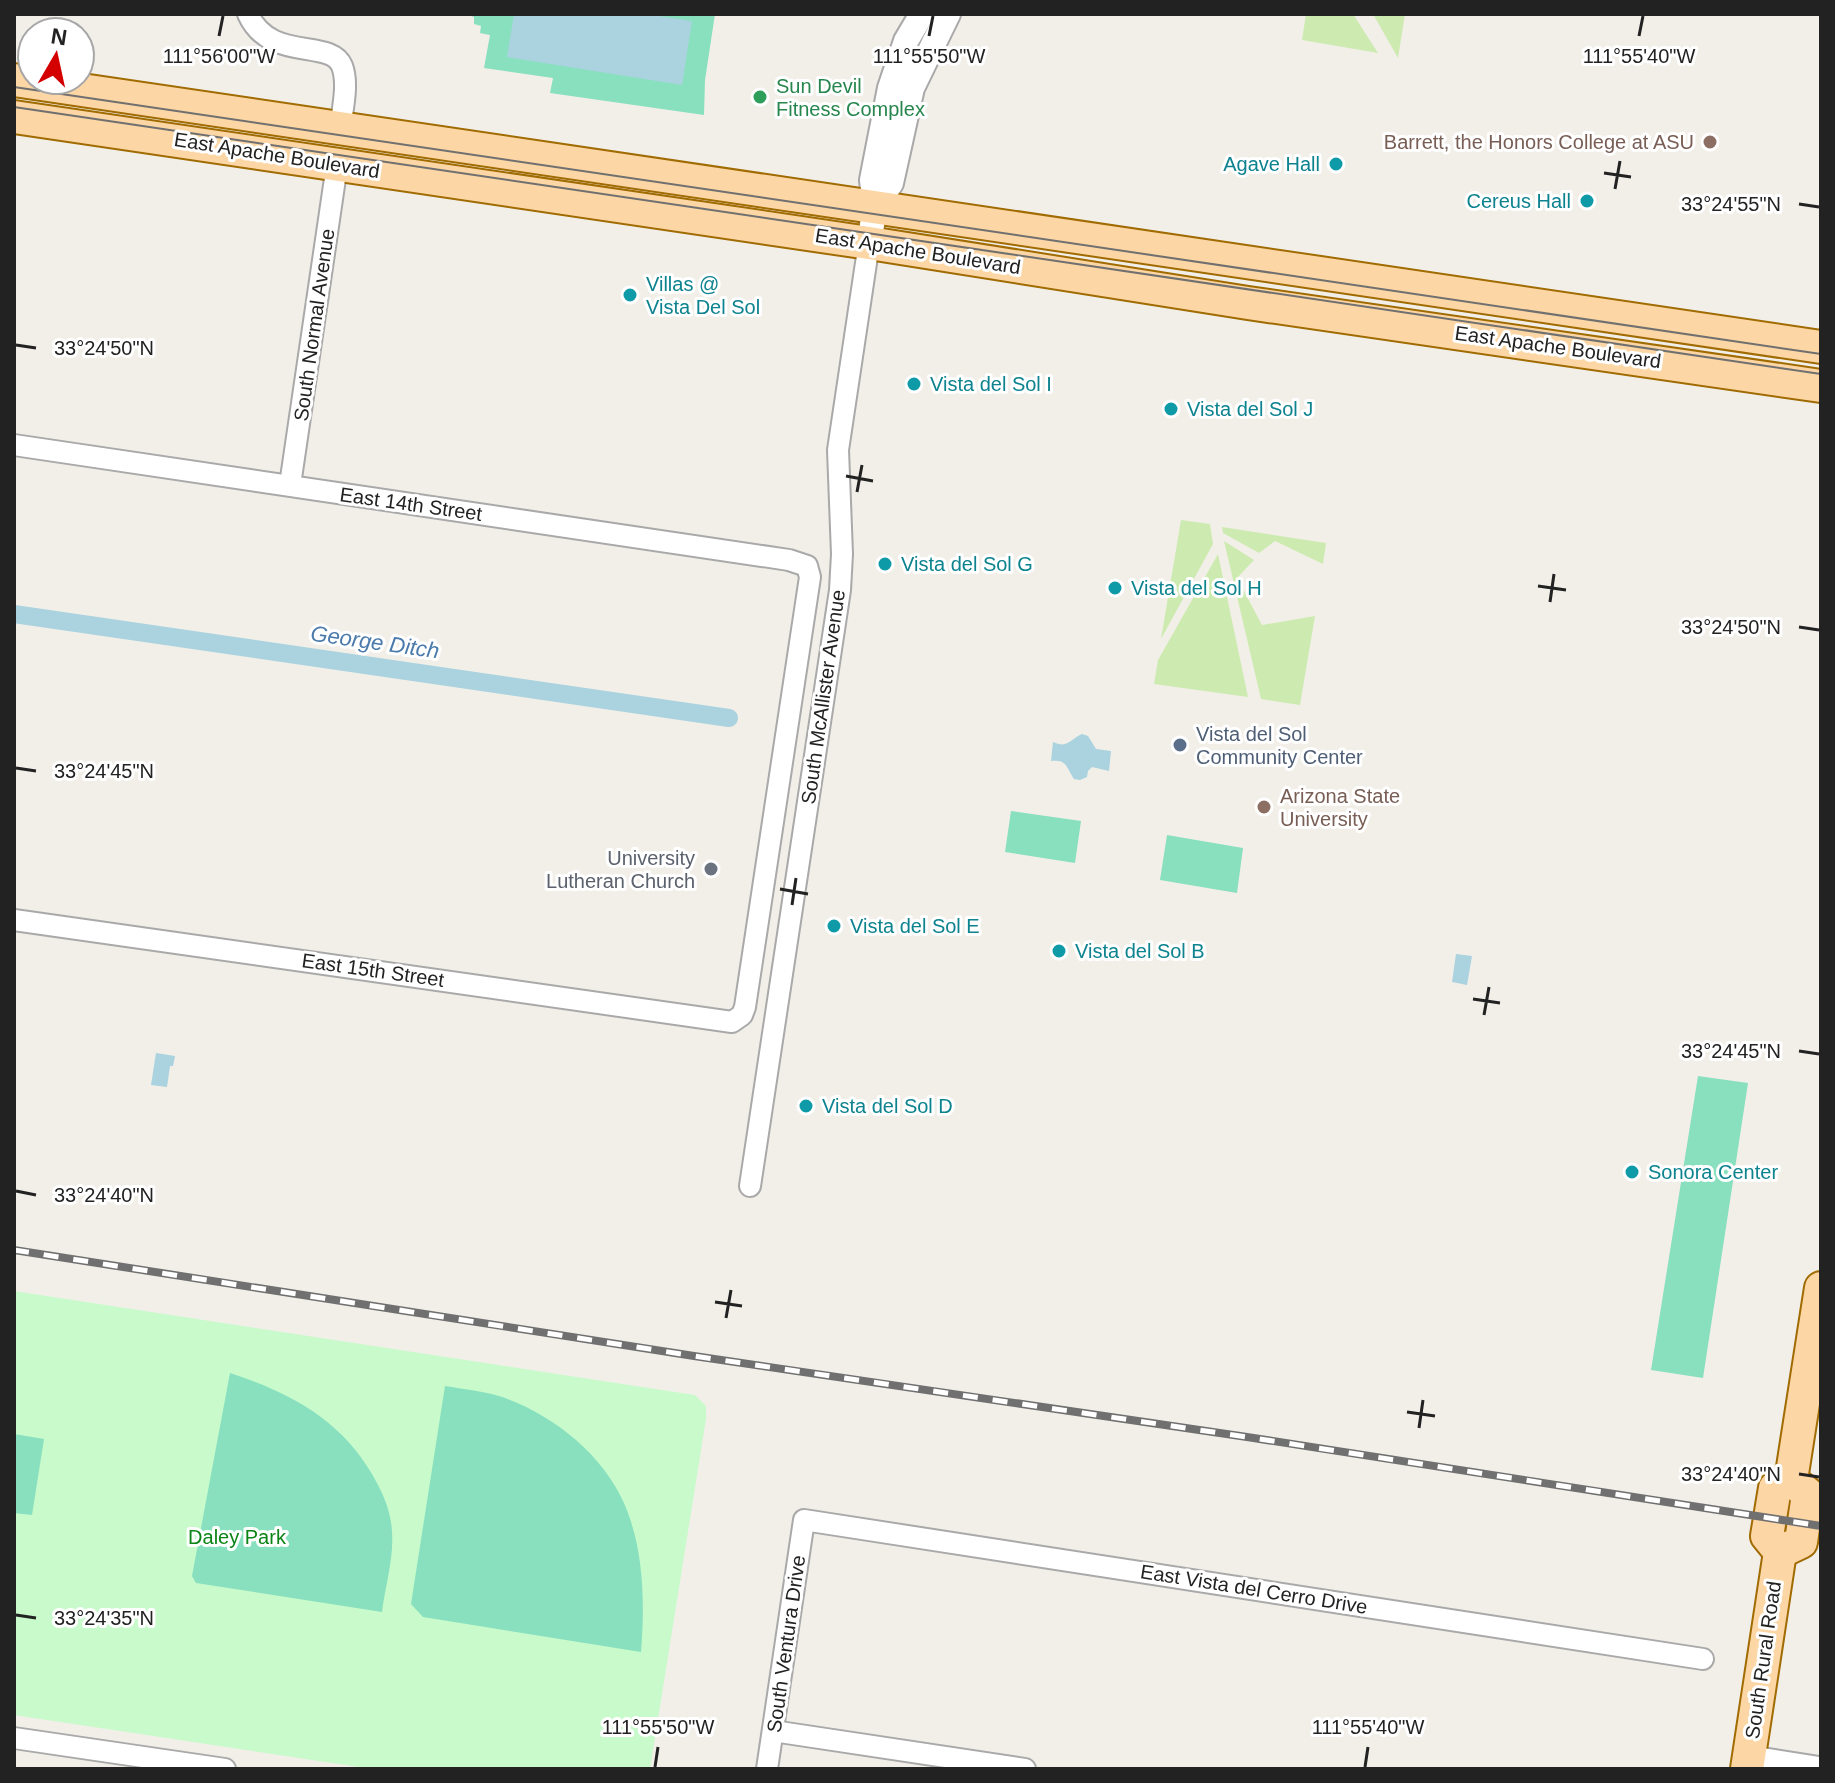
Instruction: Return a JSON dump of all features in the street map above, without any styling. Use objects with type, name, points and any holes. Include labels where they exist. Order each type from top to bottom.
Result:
[{"type":"main road","name":"East Apache Boulevard","points":[[14,80],[1821,347]]},
{"type":"main road","name":"East Apache Boulevard","points":[[14,117],[1821,386]]},
{"type":"main road","points":[[105,129],[158,119],[309,141],[325,140],[340,129]]},
{"type":"main road","points":[[337,165],[359,153],[374,151],[450,161],[479,156],[486,150]]},
{"type":"main road","name":"South Rural Road","points":[[1748,1763],[1780,1552],[1801,1542],[1808,1494],[1791,1480],[1821,1288]]},
{"type":"street","points":[[248,14],[254,28],[283,46],[325,52],[342,65],[344,81],[340,129]]},
{"type":"street","name":"South McAllister Avenue","points":[[750,1186],[840,590],[842,554],[838,450],[875,207],[872,180],[890,88],[906,41],[922,14]]},
{"type":"street","name":"South McAllister Avenue","points":[[875,207],[891,183],[912,88],[948,14]]},
{"type":"street","name":"South Normal Avenue","points":[[290,485],[337,165]]},
{"type":"street","name":"East 14th Street","points":[[14,445],[789,560],[807,566]]},
{"type":"street","name":"South McAllister Avenue","points":[[732,1022],[742,1015],[745,1007],[802,634],[810,577],[807,566]]},
{"type":"street","name":"East 15th Street","points":[[14,920],[732,1022]]},
{"type":"street","name":"East Vista del Cerro Drive","points":[[804,1520],[1703,1659]]},
{"type":"street","name":"South Ventura Drive","points":[[767,1769],[804,1520]]},
{"type":"street","points":[[773,1731],[989,1766],[1025,1769]]},
{"type":"street","points":[[14,1738],[225,1769]]},
{"type":"street","points":[[1748,1763],[1819,1769]]},
{"type":"green space","points":[[466,14],[715,14],[705,80],[704,115],[550,93],[553,78],[484,68],[490,35],[480,33],[481,26],[474,24],[474,17]]},
{"type":"green space","points":[[1306,14],[1353,14],[1378,53],[1302,40]]},
{"type":"green space","points":[[1373,14],[1405,14],[1398,58]]},
{"type":"green space","points":[[1181,520],[1210,524],[1213,544],[1161,639]]},
{"type":"green space","points":[[1222,527],[1326,543],[1323,564],[1275,541],[1259,553],[1223,533]]},
{"type":"green space","points":[[1224,541],[1254,560],[1237,578],[1262,625],[1315,616],[1300,705],[1261,699]]},
{"type":"green space","points":[[1218,554],[1248,697],[1154,684],[1158,660]]},
{"type":"green space","points":[[1011,811],[1081,821],[1075,863],[1005,852]]},
{"type":"green space","points":[[1167,835],[1243,848],[1237,893],[1160,880]]},
{"type":"green space","points":[[1698,1076],[1748,1083],[1703,1378],[1651,1370]]},
{"type":"green space","name":"Daley Park","points":[[14,1291],[695,1395],[706,1406],[706,1419],[650,1769],[372,1769],[14,1715]]},
{"type":"green space","points":[[230,1373],[273,1389],[311,1410],[345,1438],[372,1474],[386,1502],[392,1532],[391,1562],[382,1612],[196,1583],[192,1576]]},
{"type":"green space","points":[[445,1386],[499,1396],[536,1412],[572,1436],[601,1466],[623,1501],[635,1537],[643,1594],[641,1652],[423,1617],[411,1604]]},
{"type":"green space","points":[[14,1434],[44,1439],[32,1515],[14,1513]]},
{"type":"water","points":[[514,14],[646,14],[692,21],[682,85],[507,57]]},
{"type":"water","points":[[1082,734],[1088,736],[1096,749],[1111,751],[1109,771],[1092,767],[1087,777],[1080,780],[1074,779],[1063,763],[1051,761],[1053,742],[1066,744]]},
{"type":"water","points":[[1456,954],[1472,956],[1467,985],[1452,982]]},
{"type":"water","points":[[156,1053],[175,1056],[167,1087],[151,1085]]},
{"type":"waterway","name":"George Ditch","points":[[14,614],[729,718]]},
{"type":"tram line","points":[[14,87],[1821,354]]},
{"type":"tram line","points":[[14,107],[1821,374]]},
{"type":"railway","points":[[14,1250],[1821,1526]]},
{"type":"place","name":"Sun Devil Fitness Complex","points":[[760,97]]},
{"type":"place","name":"Barrett, the Honors College at ASU","points":[[1710,142]]},
{"type":"place","name":"Agave Hall","points":[[1336,164]]},
{"type":"place","name":"Cereus Hall","points":[[1587,201]]},
{"type":"place","name":"Villas @ Vista Del Sol","points":[[630,295]]},
{"type":"place","name":"Vista del Sol I","points":[[914,384]]},
{"type":"place","name":"Vista del Sol J","points":[[1171,409]]},
{"type":"place","name":"Vista del Sol G","points":[[885,564]]},
{"type":"place","name":"Vista del Sol H","points":[[1115,588]]},
{"type":"place","name":"Vista del Sol Community Center","points":[[1180,745]]},
{"type":"place","name":"Arizona State University","points":[[1264,807]]},
{"type":"place","name":"University Lutheran Church","points":[[711,869]]},
{"type":"place","name":"Vista del Sol E","points":[[834,926]]},
{"type":"place","name":"Vista del Sol B","points":[[1059,951]]},
{"type":"place","name":"Vista del Sol D","points":[[806,1106]]},
{"type":"place","name":"Sonora Center","points":[[1632,1172]]}]
